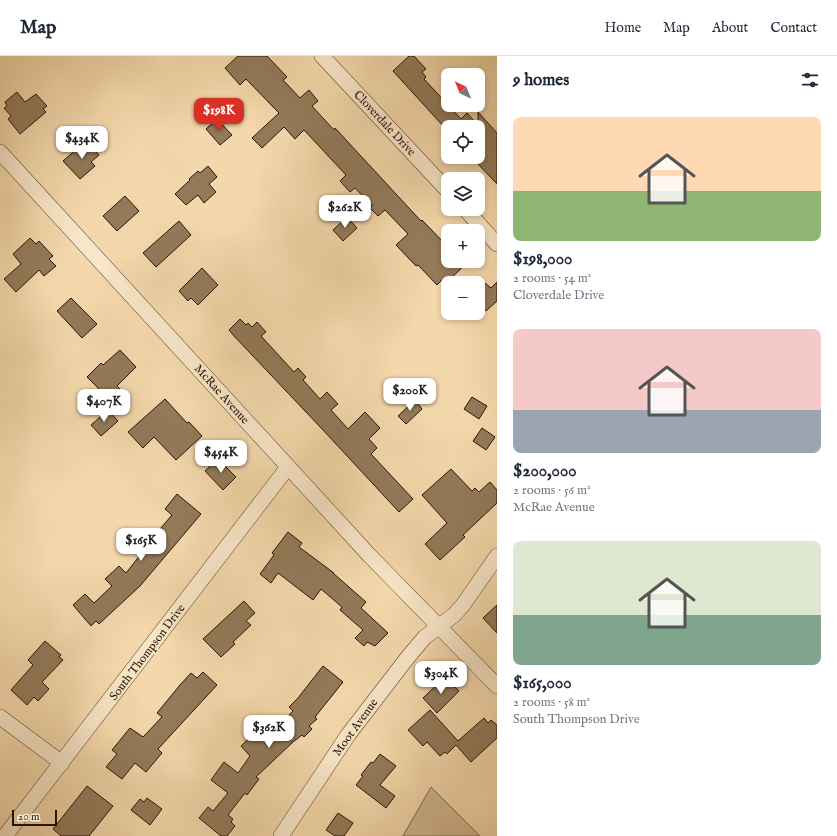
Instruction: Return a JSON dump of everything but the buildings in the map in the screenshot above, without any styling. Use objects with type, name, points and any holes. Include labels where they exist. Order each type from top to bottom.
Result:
[{"type":"street","name":"Cloverdale Drive","points":[[322,56],[441,184]]},
{"type":"street","name":"McRae Avenue","points":[[0,152],[369,555],[497,686]]},
{"type":"street","points":[[471,216],[497,244]]},
{"type":"street","name":"South Thompson Drive","points":[[5,836],[288,467]]},
{"type":"street","name":"Moot Avenue","points":[[282,836],[348,735],[425,637],[454,615],[463,605],[497,556]]},
{"type":"street","points":[[0,717],[62,763]]},
{"type":"shaded area","points":[[431,787],[480,836],[403,836]]}]
